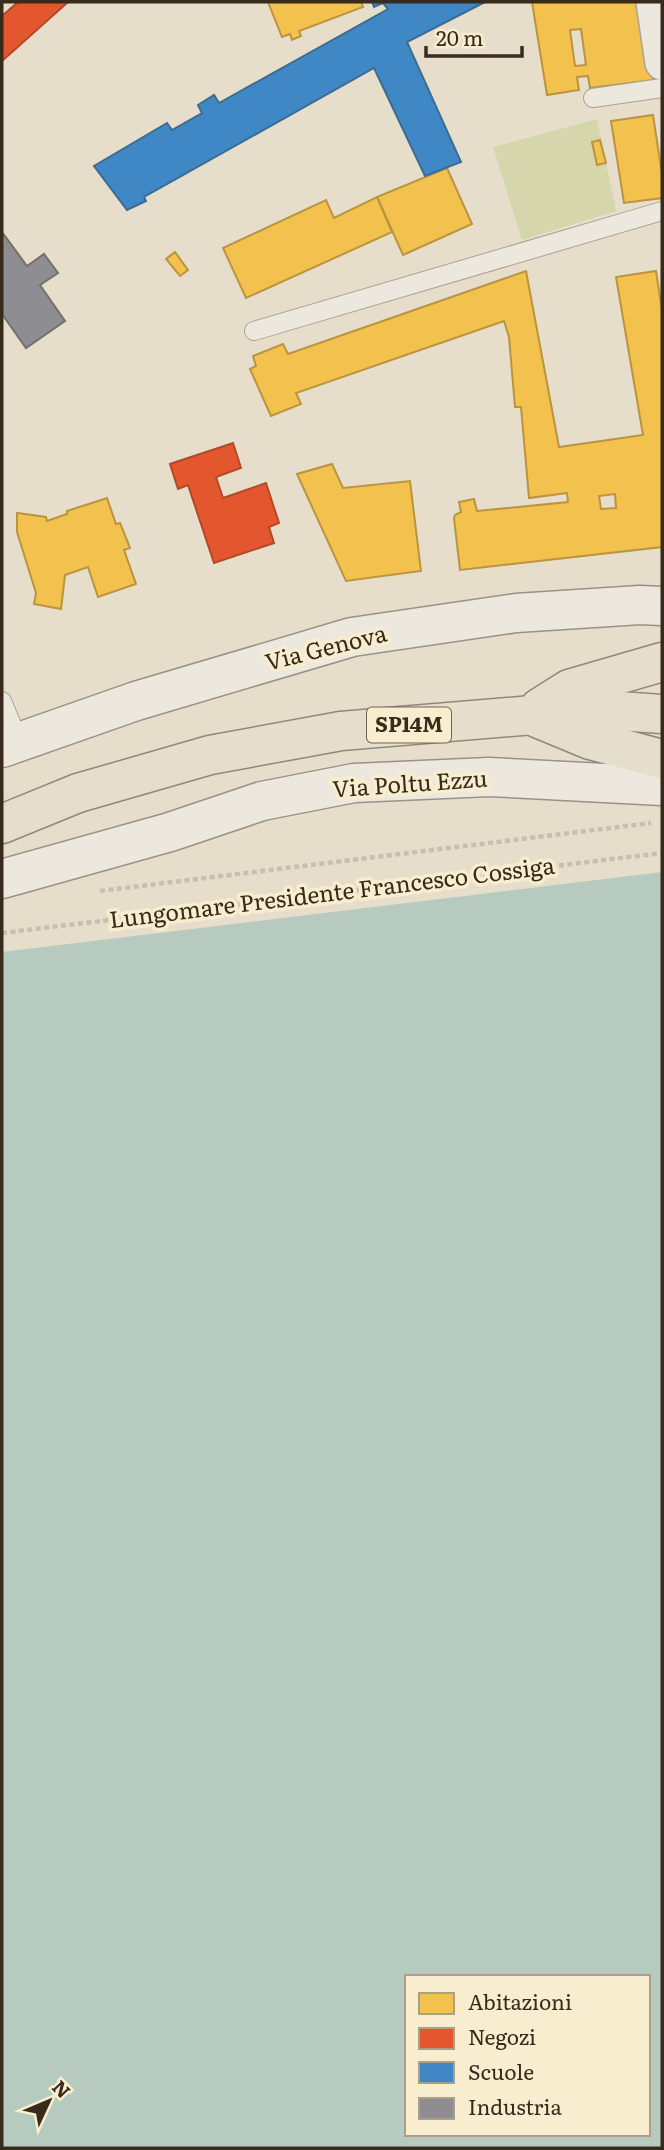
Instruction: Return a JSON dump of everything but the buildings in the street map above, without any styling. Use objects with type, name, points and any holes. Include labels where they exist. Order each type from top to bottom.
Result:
[{"type":"main road","points":[[529,715],[569,688],[662,663]]},
{"type":"main road","points":[[529,715],[618,711],[662,714]]},
{"type":"main road","points":[[529,715],[590,740],[662,759]]},
{"type":"main road","name":"SP14M","points":[[2,824],[78,793],[210,755],[341,731],[529,715]]},
{"type":"street","points":[[653,2],[662,63]]},
{"type":"street","name":"Via Genova","points":[[10,745],[136,701],[352,637],[516,613],[662,606]]},
{"type":"street","name":"Via Poltu Ezzu","points":[[2,879],[170,832],[262,800],[354,783],[489,777],[662,786]]},
{"type":"lane","points":[[593,98],[662,88]]},
{"type":"lane","points":[[254,331],[662,211]]},
{"type":"lane","points":[[2,701],[10,745]]},
{"type":"path","points":[[96,891],[662,822]]},
{"type":"path","name":"Lungomare Presidente Francesco Cossiga","points":[[2,933],[662,853]]},
{"type":"green space","points":[[597,119],[616,211],[522,240],[493,147]]},
{"type":"shaded area","points":[[662,872],[662,2148],[2,2148],[2,952]]}]
